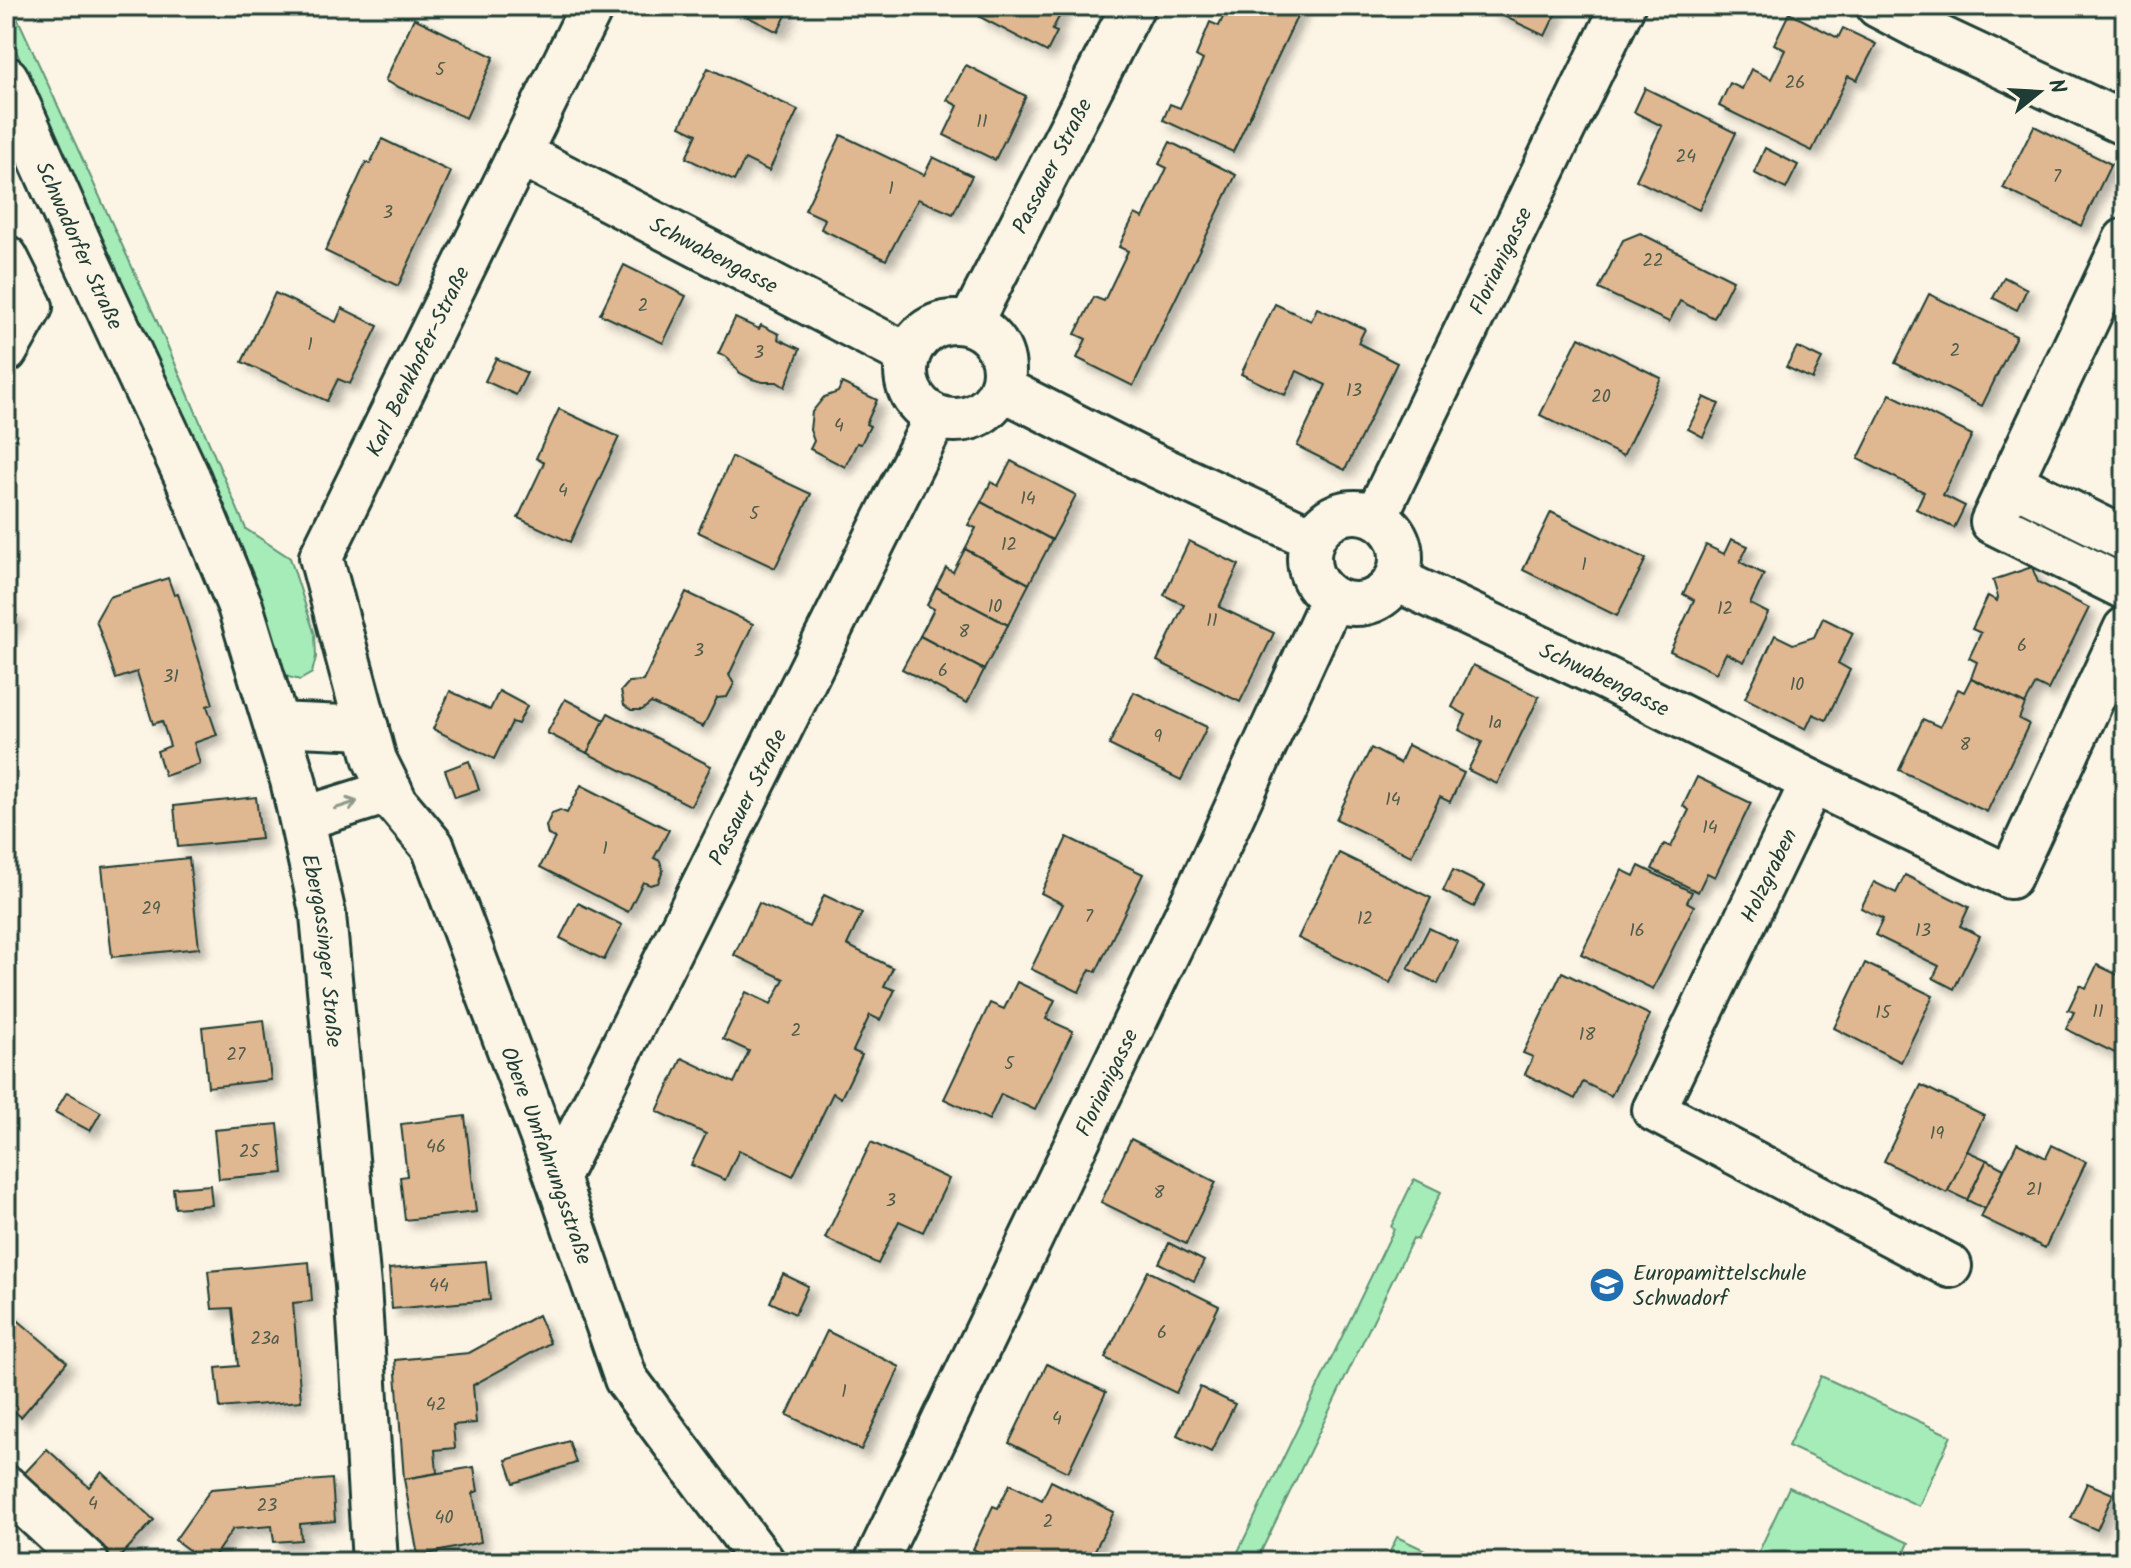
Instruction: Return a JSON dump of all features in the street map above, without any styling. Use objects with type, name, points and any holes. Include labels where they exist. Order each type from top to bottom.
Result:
[{"type":"main road","name":"Schwadorfer Straße","points":[[6,79],[137,368]]},
{"type":"main road","name":"Ebergassinger Straße","points":[[137,368],[188,479],[240,606],[293,780],[323,915],[358,1286],[375,1562]]},
{"type":"street","name":"Karl Benkhofer-Straße","points":[[367,728],[321,557],[592,6]]},
{"type":"street","name":"Passauer Straße","points":[[970,324],[1133,6]]},
{"type":"street","name":"Florianigasse","points":[[1376,516],[1623,6]]},
{"type":"street","points":[[1881,7],[2125,124]]},
{"type":"street","name":"Schwabengasse","points":[[519,153],[908,355]]},
{"type":"street","points":[[2125,240],[1992,522],[2125,588]]},
{"type":"street","points":[[6,257],[31,307],[6,351]]},
{"type":"street","points":[[953,321],[970,324],[984,331],[996,343],[1003,359],[1001,388],[993,403],[979,414],[953,420],[936,417],[922,408],[909,389],[905,372],[908,355],[925,331],[941,323],[953,321]]},
{"type":"street","points":[[1001,388],[1139,458],[1312,538]]},
{"type":"street","name":"Passauer Straße","points":[[557,1178],[936,417]]},
{"type":"street","points":[[2010,482],[2125,539]]},
{"type":"street","points":[[1362,512],[1376,516],[1394,533],[1401,553],[1397,580],[1379,599],[1363,604],[1347,604],[1332,599],[1315,583],[1309,568],[1312,538],[1331,518],[1362,512]]},
{"type":"street","name":"Schwabengasse","points":[[1397,580],[1605,678],[1812,782]]},
{"type":"street","name":"Florianigasse","points":[[876,1562],[1210,865],[1332,599]]},
{"type":"street","points":[[1812,782],[2010,877],[2125,629]]},
{"type":"street","points":[[276,724],[367,728]]},
{"type":"street","name":"Obere Umfahrungsstraße","points":[[367,728],[375,760],[397,804],[433,847],[557,1178],[626,1379],[763,1562]]},
{"type":"street","name":"Holzgraben","points":[[1812,782],[1654,1110],[1950,1266]]},
{"type":"street","points":[[302,819],[391,791]]},
{"type":"street","points":[[6,1487],[87,1562]]},
{"type":"green space","points":[[6,6],[12,6],[156,319],[246,529],[290,558],[315,635],[316,657],[312,673],[300,680],[288,677],[278,661],[254,584],[152,348],[6,29]]},
{"type":"green space","points":[[1414,1179],[1441,1192],[1417,1240],[1413,1238],[1256,1562],[1233,1562],[1394,1229],[1391,1227]]},
{"type":"green space","points":[[1821,1376],[1951,1436],[1919,1506],[1788,1446]]},
{"type":"green space","points":[[1789,1487],[1909,1543],[1900,1562],[1754,1562]]},
{"type":"green space","points":[[1397,1537],[1450,1562],[1385,1562]]},
{"type":"building","points":[[726,6],[782,6],[789,9],[778,32]]},
{"type":"building","points":[[985,6],[1065,6],[1052,30],[1057,32],[1047,52],[980,17]]},
{"type":"building","points":[[1228,6],[1302,6],[1233,152],[1163,120],[1170,104],[1180,108],[1203,60],[1196,56],[1210,22],[1219,26]]},
{"type":"building","points":[[1493,6],[1548,6],[1557,11],[1545,36],[1491,10]]},
{"type":"building","points":[[1789,13],[1838,38],[1843,28],[1876,44],[1857,80],[1848,76],[1812,151],[1719,106],[1730,83],[1742,89],[1751,69],[1771,79],[1785,50],[1774,44]]},
{"type":"building","points":[[414,18],[494,57],[466,118],[385,81]]},
{"type":"building","points":[[966,65],[1026,96],[995,160],[944,135],[958,106],[947,100]]},
{"type":"building","points":[[708,68],[798,110],[769,171],[745,159],[734,181],[686,158],[697,134],[680,126]]},
{"type":"building","points":[[1645,88],[1736,133],[1699,210],[1636,180],[1662,126],[1634,112]]},
{"type":"building","points":[[2034,126],[2111,164],[2081,226],[2003,188]]},
{"type":"building","points":[[841,135],[924,175],[933,157],[972,176],[953,214],[918,199],[886,260],[821,229],[825,219],[805,210]]},
{"type":"building","points":[[382,139],[451,172],[398,286],[325,251],[366,162],[370,164]]},
{"type":"building","points":[[1170,142],[1236,175],[1133,386],[1077,358],[1086,339],[1075,334],[1094,297],[1104,301],[1128,251],[1119,247],[1123,238],[1135,214],[1143,218],[1167,168],[1159,164]]},
{"type":"building","points":[[1765,148],[1798,165],[1786,189],[1754,173]]},
{"type":"building","points":[[1640,233],[1733,280],[1714,318],[1680,301],[1669,322],[1599,289],[1623,240]]},
{"type":"building","points":[[624,265],[686,296],[663,343],[600,314]]},
{"type":"building","points":[[2004,277],[2027,289],[2017,310],[1993,298]]},
{"type":"building","points":[[275,293],[336,322],[342,308],[378,326],[350,384],[338,379],[327,401],[242,362]]},
{"type":"building","points":[[1929,294],[2016,336],[1982,406],[1895,363]]},
{"type":"building","points":[[1275,304],[1311,321],[1317,308],[1365,329],[1358,343],[1397,363],[1345,470],[1297,446],[1326,385],[1297,371],[1285,395],[1241,374]]},
{"type":"building","points":[[735,318],[759,329],[761,325],[779,334],[778,339],[800,349],[785,387],[777,382],[752,379],[740,373],[727,357],[718,354]]},
{"type":"building","points":[[1579,337],[1661,378],[1623,456],[1540,415]]},
{"type":"building","points":[[1797,347],[1822,359],[1812,379],[1786,367]]},
{"type":"building","points":[[496,358],[527,373],[516,395],[485,381]]},
{"type":"building","points":[[842,383],[877,400],[866,424],[870,426],[845,467],[810,449],[814,441],[810,430],[812,412],[824,397],[838,392]]},
{"type":"building","points":[[1890,394],[1972,435],[1943,495],[1965,506],[1954,528],[1916,509],[1924,492],[1858,459]]},
{"type":"building","points":[[1704,397],[1719,404],[1703,437],[1688,429]]},
{"type":"building","points":[[559,409],[619,437],[570,542],[518,518],[544,463],[536,458]]},
{"type":"building","points":[[732,457],[811,494],[775,568],[698,532]]},
{"type":"building","points":[[1011,461],[1076,495],[1052,540],[981,502],[991,482],[998,486]]},
{"type":"building","points":[[981,502],[1052,540],[1029,584],[965,549],[976,528],[968,525]]},
{"type":"building","points":[[1551,512],[1646,559],[1617,616],[1523,570]]},
{"type":"building","points":[[1731,539],[1748,546],[1740,562],[1764,574],[1750,604],[1768,613],[1744,662],[1726,653],[1716,673],[1670,651],[1694,600],[1683,594],[1706,545],[1724,554]]},
{"type":"building","points":[[1189,541],[1239,565],[1219,607],[1274,633],[1240,702],[1157,661],[1184,605],[1164,595]]},
{"type":"building","points":[[965,549],[1029,584],[1008,625],[936,587],[946,568],[953,572]]},
{"type":"building","points":[[2032,567],[2038,582],[2089,608],[2048,690],[2036,684],[2025,704],[1971,678],[1977,662],[1969,658],[1981,633],[1972,629],[1988,596],[1997,601],[1993,580]]},
{"type":"building","points":[[168,578],[174,595],[178,594],[213,704],[207,706],[217,735],[194,743],[200,764],[165,776],[157,751],[170,746],[162,721],[153,724],[137,672],[116,679],[96,620],[109,597]]},
{"type":"building","points":[[936,587],[1008,625],[984,670],[920,636],[934,609],[927,605]]},
{"type":"building","points":[[686,592],[753,624],[729,675],[734,684],[727,697],[717,698],[703,727],[651,703],[642,710],[631,710],[624,705],[621,691],[629,682],[643,681]]},
{"type":"building","points":[[6,610],[17,616],[6,636]]},
{"type":"building","points":[[1823,618],[1853,633],[1838,663],[1850,670],[1826,720],[1813,714],[1806,729],[1745,698],[1775,635],[1793,644],[1814,637]]},
{"type":"building","points":[[920,636],[984,670],[967,703],[902,669]]},
{"type":"building","points":[[1473,665],[1539,697],[1497,784],[1468,770],[1482,742],[1459,730],[1466,715],[1452,707]]},
{"type":"building","points":[[1971,678],[2025,704],[2019,719],[2029,724],[1987,812],[1899,770],[1923,719],[1940,727],[1958,689],[1964,692]]},
{"type":"building","points":[[450,691],[490,710],[499,691],[527,706],[518,724],[512,722],[494,759],[433,729]]},
{"type":"building","points":[[1134,692],[1207,727],[1181,780],[1109,745]]},
{"type":"building","points":[[565,699],[605,720],[587,753],[547,733]]},
{"type":"building","points":[[608,713],[711,766],[691,806],[587,753]]},
{"type":"building","points":[[1408,745],[1464,773],[1450,802],[1440,797],[1411,856],[1336,819],[1371,748],[1400,763]]},
{"type":"building","points":[[469,761],[479,789],[455,797],[445,770]]},
{"type":"building","points":[[1697,777],[1751,803],[1715,877],[1707,873],[1698,892],[1652,869],[1664,844],[1671,847],[1689,810],[1683,806]]},
{"type":"building","points":[[581,785],[669,830],[654,858],[660,861],[663,871],[658,883],[650,885],[643,882],[628,912],[540,867],[555,838],[548,835],[546,826],[552,813],[560,810],[567,813]]},
{"type":"building","points":[[256,797],[261,839],[178,847],[174,806]]},
{"type":"building","points":[[1067,837],[1143,874],[1096,972],[1090,969],[1079,992],[1031,969],[1063,904],[1041,893]]},
{"type":"building","points":[[1339,853],[1431,898],[1390,983],[1298,938]]},
{"type":"building","points":[[189,858],[199,948],[112,957],[102,867]]},
{"type":"building","points":[[1639,866],[1692,892],[1687,902],[1694,906],[1653,989],[1581,954],[1622,870],[1634,876]]},
{"type":"building","points":[[1453,870],[1485,886],[1474,907],[1443,891]]},
{"type":"building","points":[[1905,875],[1969,907],[1960,926],[1980,936],[1954,989],[1933,978],[1939,966],[1875,935],[1883,919],[1861,908],[1874,882],[1896,893]]},
{"type":"building","points":[[824,895],[862,913],[847,945],[893,968],[884,986],[895,990],[880,1020],[870,1015],[853,1051],[862,1055],[841,1098],[833,1093],[793,1176],[739,1150],[725,1180],[691,1165],[706,1134],[657,1111],[682,1058],[734,1083],[749,1051],[723,1039],[746,992],[771,1004],[784,979],[734,955],[759,903],[809,927]]},
{"type":"building","points":[[578,903],[622,925],[604,960],[560,938]]},
{"type":"building","points":[[1429,928],[1458,942],[1438,984],[1408,969]]},
{"type":"building","points":[[1865,963],[1933,996],[1901,1062],[1834,1028]]},
{"type":"building","points":[[2097,965],[2118,975],[2121,970],[2125,972],[2125,1058],[2066,1029],[2074,1012],[2068,1010],[2080,985],[2086,988]]},
{"type":"building","points":[[1562,972],[1650,1015],[1611,1096],[1583,1082],[1575,1099],[1525,1074],[1533,1057],[1523,1053]]},
{"type":"building","points":[[1017,982],[1055,1000],[1046,1019],[1073,1031],[1035,1110],[1001,1094],[989,1120],[944,1099],[990,1003],[1004,1009]]},
{"type":"building","points":[[264,1020],[271,1080],[208,1087],[202,1027]]},
{"type":"building","points":[[1921,1085],[1984,1116],[1947,1193],[1884,1161]]},
{"type":"building","points":[[67,1092],[101,1112],[90,1131],[55,1112]]},
{"type":"building","points":[[465,1116],[476,1212],[405,1220],[400,1177],[407,1176],[401,1124]]},
{"type":"building","points":[[278,1124],[283,1173],[219,1179],[214,1130]]},
{"type":"building","points":[[1131,1139],[1216,1182],[1186,1244],[1101,1202]]},
{"type":"building","points":[[871,1142],[949,1179],[923,1232],[899,1221],[878,1264],[825,1238]]},
{"type":"building","points":[[2017,1143],[2046,1158],[2052,1145],[2086,1162],[2045,1248],[1981,1217]]},
{"type":"building","points":[[1967,1151],[1987,1160],[1967,1200],[1948,1191]]},
{"type":"building","points":[[1987,1160],[2004,1169],[1985,1209],[1967,1200]]},
{"type":"building","points":[[210,1185],[212,1205],[175,1208],[173,1188]]},
{"type":"building","points":[[1169,1243],[1204,1261],[1194,1281],[1159,1263]]},
{"type":"building","points":[[486,1261],[490,1300],[392,1309],[389,1269]]},
{"type":"building","points":[[309,1262],[312,1301],[293,1303],[301,1401],[220,1408],[216,1368],[238,1366],[232,1308],[212,1309],[208,1271]]},
{"type":"building","points":[[1148,1271],[1219,1306],[1176,1393],[1105,1358]]},
{"type":"building","points":[[783,1274],[808,1286],[795,1314],[770,1302]]},
{"type":"building","points":[[6,1310],[67,1362],[21,1417],[6,1404]]},
{"type":"building","points":[[538,1315],[550,1343],[473,1385],[476,1423],[453,1425],[455,1448],[435,1450],[437,1473],[404,1479],[395,1360],[469,1353]]},
{"type":"building","points":[[827,1331],[900,1367],[861,1450],[787,1415]]},
{"type":"building","points":[[1047,1364],[1106,1392],[1068,1472],[1009,1443]]},
{"type":"building","points":[[1200,1387],[1235,1404],[1211,1452],[1177,1435]]},
{"type":"building","points":[[569,1441],[576,1463],[514,1483],[506,1460]]},
{"type":"building","points":[[47,1449],[89,1487],[102,1472],[154,1520],[115,1562],[21,1477]]},
{"type":"building","points":[[474,1467],[478,1491],[473,1493],[481,1542],[418,1556],[404,1479]]},
{"type":"building","points":[[332,1479],[335,1521],[300,1524],[301,1540],[274,1542],[272,1526],[233,1529],[210,1562],[205,1562],[175,1540],[211,1489]]},
{"type":"building","points":[[1051,1481],[1114,1512],[1089,1562],[998,1562],[973,1549],[993,1506],[998,1508],[1010,1484],[1042,1500]]},
{"type":"building","points":[[2087,1483],[2113,1494],[2097,1530],[2071,1518]]},
{"type":"place","name":"Europamittelschule Schwadorf","points":[[1607,1285]]}]
